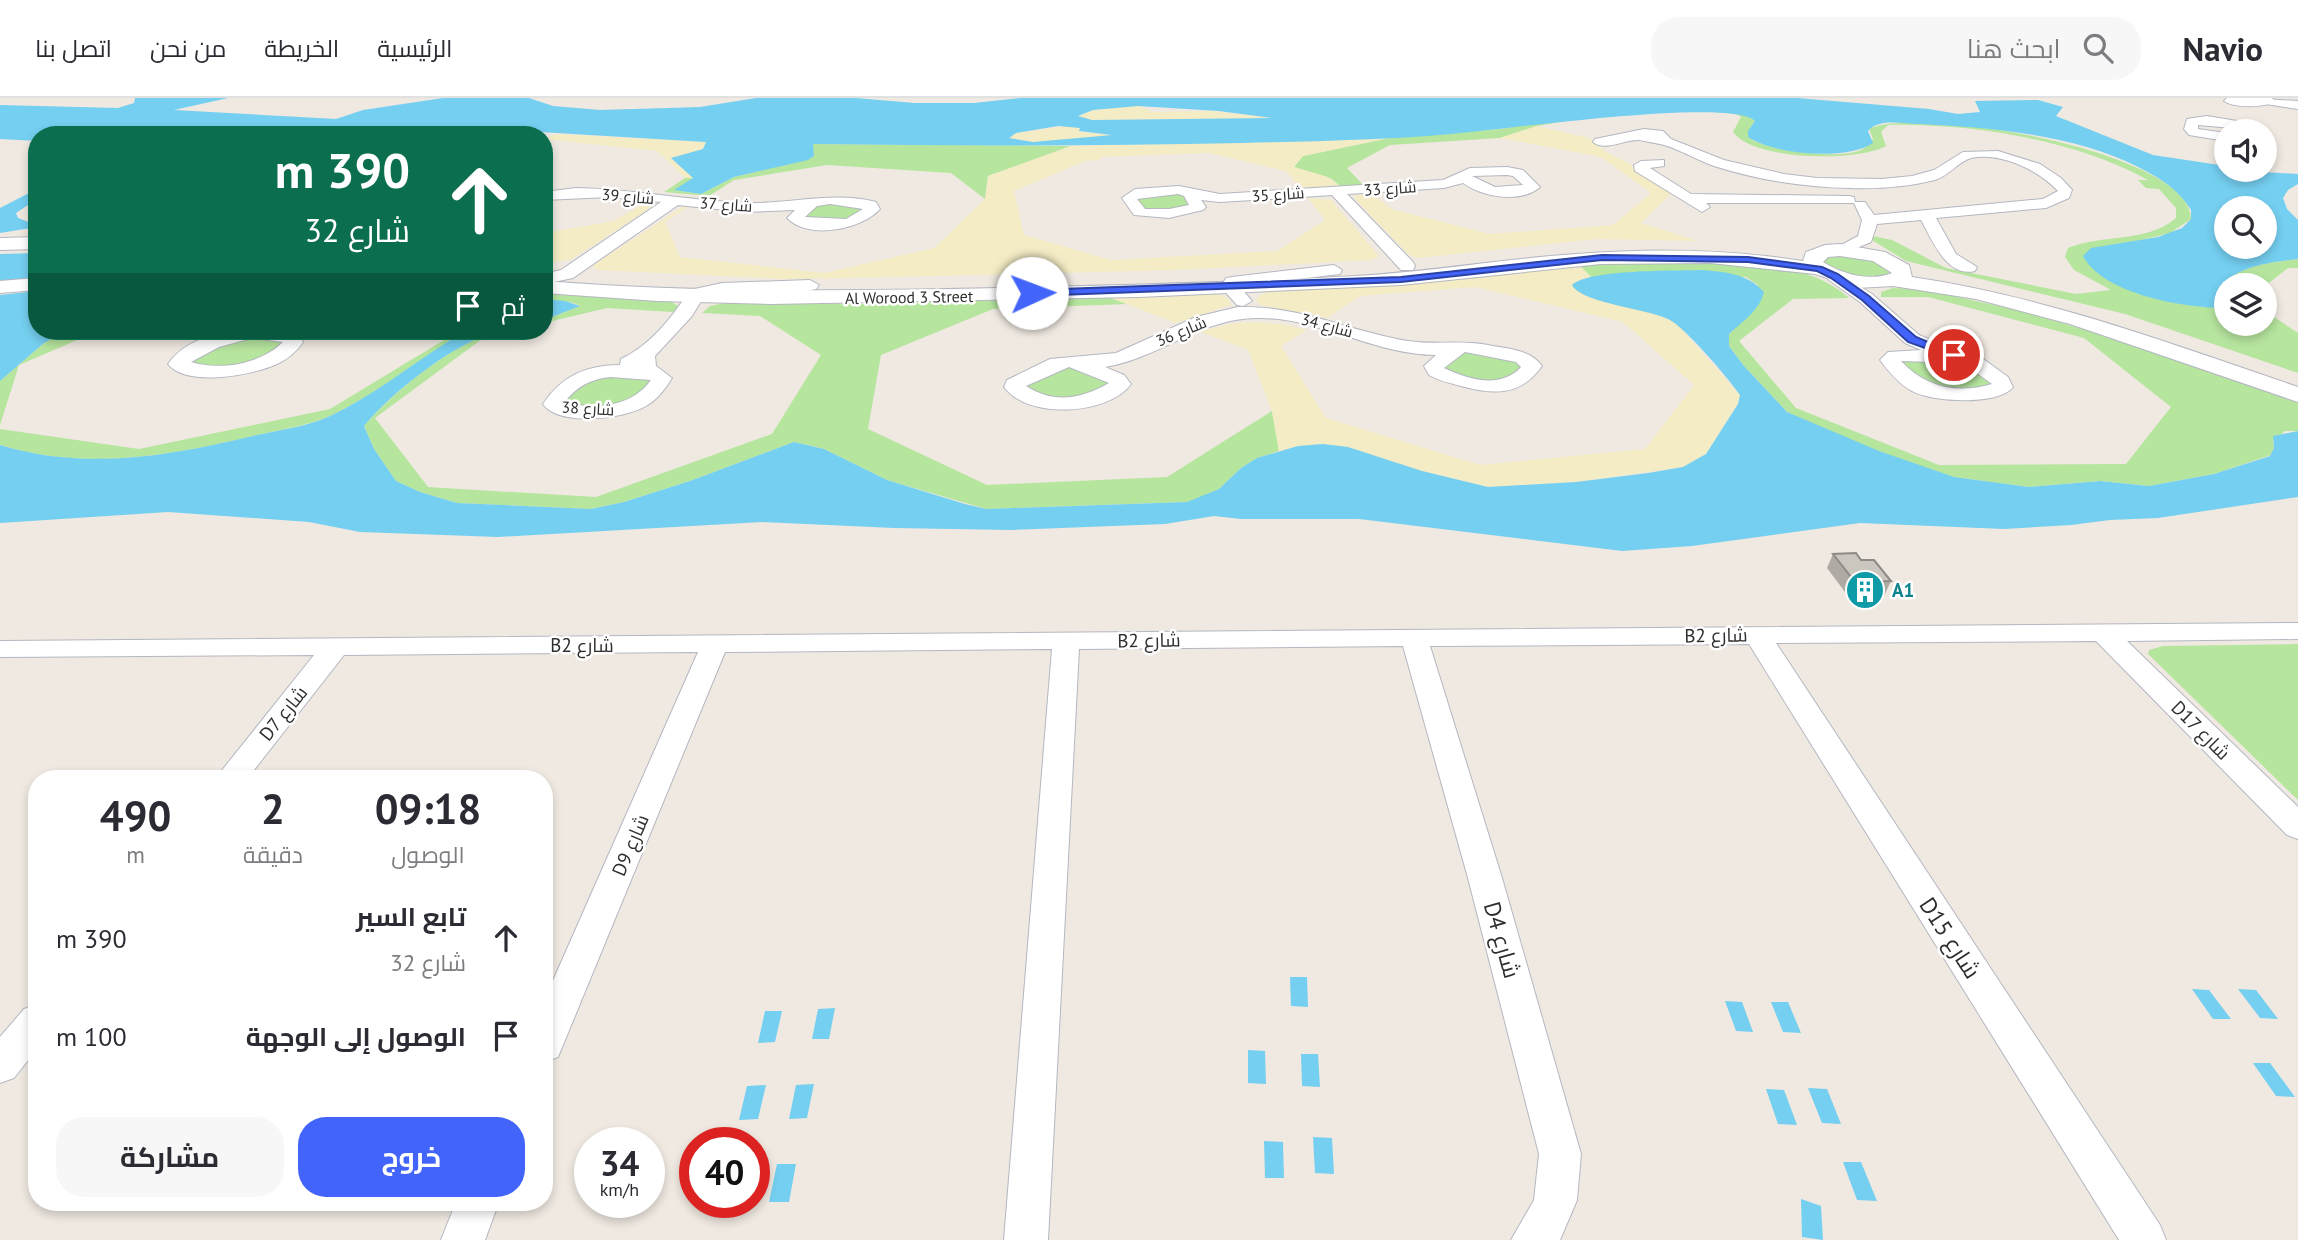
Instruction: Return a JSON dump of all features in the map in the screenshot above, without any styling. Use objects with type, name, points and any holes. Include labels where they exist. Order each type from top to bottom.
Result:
[{"type":"street","points":[[2253,98],[2298,103]]},
{"type":"street","points":[[2228,117],[2230,100],[2277,99]]},
{"type":"street","points":[[2208,121],[2228,117],[2232,119]]},
{"type":"street","points":[[2214,122],[2193,121],[2191,130],[2214,135]]},
{"type":"street","points":[[1660,137],[1677,128]]},
{"type":"street","points":[[1600,142],[1644,133],[1660,137],[1693,155],[1728,166],[1815,180],[1877,183],[1912,180],[1946,170],[1963,155],[1986,155],[2033,166],[2052,176],[2065,190],[2058,200],[2046,203],[1870,220]]},
{"type":"street","points":[[1659,163],[1641,165],[1640,169],[1710,212]]},
{"type":"street","points":[[1815,180],[1852,200],[1867,213],[1870,220],[1865,239],[1884,277],[1909,347]]},
{"type":"street","name":"شارع 39","points":[[553,189],[564,181],[580,192]]},
{"type":"street","name":"شارع 33","points":[[1336,191],[1471,183]]},
{"type":"street","points":[[1336,191],[1407,266]]},
{"type":"street","name":"شارع 35","points":[[1195,200],[1336,191]]},
{"type":"street","name":"شارع 39","points":[[553,194],[580,192],[675,200]]},
{"type":"street","points":[[1687,198],[1852,200]]},
{"type":"street","points":[[553,277],[567,274],[675,200]]},
{"type":"street","name":"شارع 37","points":[[675,200],[777,207],[831,200],[865,203],[872,207],[857,220],[843,224],[798,220],[795,218],[797,215],[777,207]]},
{"type":"street","points":[[797,215],[810,204]]},
{"type":"street","points":[[1927,216],[1950,257],[1969,267]]},
{"type":"street","points":[[1824,266],[1840,250],[1865,239]]},
{"type":"street","points":[[0,244],[28,243]]},
{"type":"street","name":"Al Worood 3 Street","points":[[553,272],[685,282],[922,284],[1334,270],[1407,266],[1609,246],[1690,245],[1824,266]]},
{"type":"street","points":[[1840,250],[1884,277],[2072,305],[2159,331],[2298,379]]},
{"type":"street","name":"Al Worood 3 Street","points":[[553,288],[689,304],[732,297],[1238,300],[1271,286],[1401,279],[1615,257],[1722,258],[1824,266]]},
{"type":"street","points":[[553,269],[585,260]]},
{"type":"street","points":[[1824,266],[1977,293],[2078,319],[2298,395]]},
{"type":"street","points":[[1238,300],[1231,282],[1334,270]]},
{"type":"street","points":[[0,287],[28,285]]},
{"type":"street","points":[[649,364],[689,304],[717,289],[773,289],[810,285]]},
{"type":"street","name":"شارع 34","points":[[1238,300],[1412,348],[1427,356],[1440,374],[1494,388],[1512,385],[1532,366],[1522,358],[1476,347],[1412,348]]},
{"type":"street","name":"شارع 36","points":[[1124,357],[1115,366],[1112,376],[1120,381],[1119,387],[1071,406],[1051,405],[1014,387],[1016,381],[1057,363],[1081,363],[1124,357],[1194,323],[1224,314],[1238,300]]},
{"type":"street","points":[[220,340],[184,358],[178,364],[223,372],[247,369],[289,348],[294,340]]},
{"type":"street","points":[[1909,347],[1974,359],[2001,381],[2003,387],[1992,392],[1928,391],[1916,385],[1890,360],[1909,347]]},
{"type":"street","points":[[1434,366],[1455,349]]},
{"type":"street","points":[[1081,363],[1112,376]]},
{"type":"street","name":"شارع 38","points":[[649,364],[662,381],[640,402],[629,408],[608,412],[555,407],[554,401],[580,377],[649,364]]},
{"type":"street","name":"B2 شارع","points":[[0,649],[2298,631]]},
{"type":"street","name":"D17 شارع","points":[[2104,632],[2298,827]]},
{"type":"street","name":"D15 شارع","points":[[1757,635],[2144,1240]]},
{"type":"street","name":"D4 شارع","points":[[1414,638],[1488,889],[1560,1154],[1560,1183],[1552,1210],[1533,1240]]},
{"type":"street","points":[[1026,1240],[1066,641]]},
{"type":"street","name":"D9 شارع","points":[[553,1024],[715,644]]},
{"type":"street","name":"D7 شارع","points":[[237,770],[336,646]]},
{"type":"street","points":[[0,1066],[28,1031]]},
{"type":"street","points":[[2092,1160],[2125,1240]]},
{"type":"street","points":[[463,1240],[474,1211]]},
{"type":"green space","points":[[1698,107],[1742,111],[1755,121],[1750,128],[1752,140],[1790,151],[1822,154],[1851,153],[1863,149],[1873,139],[1869,129],[1896,123],[1939,123],[1992,129],[2102,154],[2148,173],[2179,195],[2191,219],[2170,233],[2141,240],[2086,261],[2115,283],[2132,290],[2166,300],[2214,307],[2214,336],[2277,336],[2277,319],[2298,333],[2298,373],[2125,314],[1906,261],[1872,240],[1873,236],[1892,240],[1946,268],[2076,294],[2111,290],[2074,270],[2065,257],[2068,248],[2152,231],[2176,218],[2176,208],[2159,189],[2146,188],[2138,180],[2148,180],[2120,166],[2056,144],[2022,137],[1953,127],[1888,125],[1881,132],[1886,146],[1853,155],[1806,156],[1762,149],[1744,142],[1733,132],[1741,117],[1736,114],[1680,109],[1619,112],[1537,126],[1500,138],[1390,145],[1347,168],[1364,186],[1341,187],[1332,179],[1294,167],[1303,156],[1389,138],[1501,129],[1611,110]]},
{"type":"green space","points":[[812,144],[1071,146],[988,176],[985,199],[951,173],[827,165],[734,180],[709,196],[664,192],[685,178],[693,178],[675,190],[701,194],[734,177],[812,158]]},
{"type":"green space","points":[[1176,192],[1186,195],[1190,209],[1143,211],[1136,196]]},
{"type":"green space","points":[[824,202],[866,207],[851,219],[804,219],[801,215]]},
{"type":"green space","points":[[1835,254],[1868,257],[1891,272],[1875,278],[1846,274],[1822,262]]},
{"type":"green space","points":[[2298,259],[2298,268],[2288,268],[2277,277],[2277,273],[2237,273],[2249,268]]},
{"type":"green space","points":[[1692,261],[1754,264],[1795,271],[1832,286],[1849,298],[1793,299],[1739,341],[1796,408],[1939,465],[2126,464],[2171,407],[2084,338],[1928,297],[1881,297],[1881,292],[1893,288],[1923,289],[2029,313],[2126,342],[2298,403],[2298,431],[2285,431],[2273,441],[2271,455],[2214,474],[2149,486],[2100,481],[2029,487],[1954,477],[1922,468],[1842,437],[1787,412],[1729,346],[1729,334],[1742,321],[1758,285],[1746,277],[1591,277],[1579,265]]},
{"type":"green space","points":[[553,294],[669,300],[678,306],[673,312],[607,308],[553,321],[553,316],[580,306],[553,300]]},
{"type":"green space","points":[[1108,297],[1127,304],[993,309],[881,355],[868,429],[987,485],[1167,477],[1272,411],[1279,451],[1257,458],[1241,468],[1219,489],[1206,497],[1187,502],[986,509],[887,480],[824,449],[794,442],[690,481],[624,502],[590,509],[457,503],[420,492],[396,481],[374,449],[364,426],[392,397],[431,366],[451,352],[472,341],[481,340],[375,418],[428,487],[596,497],[772,434],[821,355],[760,316],[702,313],[710,306],[725,303],[878,304]]},
{"type":"green space","points":[[50,340],[77,340],[19,365],[0,425],[0,381],[44,343]]},
{"type":"green space","points":[[232,340],[285,340],[287,344],[237,369],[190,363],[194,357]]},
{"type":"green space","points":[[444,340],[452,340],[362,399],[330,416],[304,425],[194,449],[130,458],[65,458],[0,445],[0,429],[139,449],[330,409]]},
{"type":"green space","points":[[1462,350],[1517,360],[1526,365],[1503,386],[1448,374],[1442,366]]},
{"type":"green space","points":[[1956,358],[1994,383],[1971,390],[1933,387],[1900,362],[1900,360]]},
{"type":"green space","points":[[1065,365],[1110,379],[1112,385],[1065,404],[1026,388],[1024,383]]},
{"type":"green space","points":[[596,375],[652,380],[620,408],[564,405],[562,400]]},
{"type":"green space","points":[[2298,644],[2298,800],[2148,654],[2149,650],[2163,646]]},
{"type":"sand","points":[[1138,106],[1153,112],[1211,111],[1273,118],[1092,120],[1078,116],[1093,110]]},
{"type":"sand","points":[[1537,126],[1589,138],[1672,193],[1641,223],[1698,241],[1597,239],[1418,258],[1409,255],[1354,198],[1356,195],[1371,193],[1391,209],[1490,234],[1613,225],[1651,193],[1601,157],[1500,138]]},
{"type":"sand","points":[[1078,127],[1082,132],[1112,135],[1103,138],[1033,142],[1009,138],[1016,133]]},
{"type":"sand","points":[[553,135],[707,142],[703,149],[673,161],[693,178],[685,178],[657,151],[553,140]]},
{"type":"sand","points":[[1389,138],[1303,156],[1294,167],[1328,177],[1341,187],[1302,190],[1286,171],[1209,153],[1099,157],[1100,160],[1085,161],[1014,191],[1024,235],[1111,260],[1277,251],[1325,220],[1308,198],[1331,200],[1379,256],[1372,260],[1176,270],[784,279],[598,270],[592,266],[684,206],[689,206],[665,222],[680,257],[824,273],[934,248],[985,199],[988,176],[1071,146]]},
{"type":"sand","points":[[643,204],[655,205],[572,259],[553,262],[553,231],[614,221]]},
{"type":"sand","points":[[1579,265],[1591,277],[1581,279],[1603,301],[1654,313],[1676,323],[1740,395],[1738,403],[1706,454],[1683,467],[1576,482],[1488,487],[1422,471],[1348,447],[1323,444],[1279,451],[1272,411],[1248,350],[1201,332],[1254,322],[1307,330],[1281,346],[1326,418],[1480,465],[1645,449],[1694,385],[1623,322],[1475,287],[1360,296],[1327,318],[1260,305],[1256,300],[1262,294],[1272,291],[1426,282]]},
{"type":"sand","points":[[1217,293],[1229,299],[1231,305],[1176,323],[1108,297]]},
{"type":"water","points":[[135,98],[228,98],[174,110],[336,119],[363,110],[443,98],[529,98],[553,106],[600,110],[700,107],[756,98],[856,98],[915,103],[974,103],[1020,98],[1797,98],[1929,109],[1958,114],[1980,112],[1975,101],[2038,100],[2063,107],[2056,116],[2153,155],[2214,164],[2214,182],[2277,182],[2277,173],[2298,174],[2298,184],[2288,190],[2283,198],[2287,209],[2298,220],[2298,259],[2258,265],[2238,273],[2214,273],[2214,307],[2165,301],[2125,289],[2093,269],[2083,256],[2091,248],[2158,237],[2182,228],[2191,219],[2191,210],[2181,196],[2146,171],[2087,147],[2060,140],[1974,127],[1878,124],[1868,131],[1873,143],[1861,149],[1829,154],[1792,152],[1760,143],[1748,137],[1748,131],[1755,121],[1739,115],[1709,112],[1625,116],[1450,134],[1331,141],[1081,145],[813,144],[814,156],[808,160],[734,177],[701,194],[674,190],[693,178],[671,158],[703,149],[706,142],[553,133],[553,126],[28,126],[28,141],[0,139],[0,105],[118,108],[134,103]],"holes":[[[1138,106],[1219,111],[1272,118],[1092,120],[1078,116],[1093,110]],[[1058,126],[1080,128],[1079,131],[1112,135],[1033,142],[1009,138],[1016,133]]]},
{"type":"water","points":[[28,194],[28,205],[16,213],[18,218],[28,222],[28,228],[0,233],[0,208]]},
{"type":"water","points":[[28,253],[28,281],[0,284],[0,254]]},
{"type":"water","points":[[1701,270],[1727,273],[1743,277],[1757,286],[1764,292],[1762,298],[1755,310],[1729,334],[1729,346],[1787,412],[1879,451],[1954,477],[2029,487],[2100,481],[2149,486],[2214,474],[2270,456],[2274,448],[2273,436],[2298,431],[2298,497],[2158,518],[2071,525],[2004,529],[1860,523],[1692,546],[1622,551],[1359,519],[1241,519],[1214,516],[1165,524],[1011,530],[762,522],[498,537],[360,532],[309,522],[168,512],[0,523],[0,445],[64,457],[127,458],[190,450],[302,426],[330,416],[362,399],[450,340],[475,340],[425,370],[391,398],[364,426],[374,449],[396,481],[420,492],[457,503],[591,509],[624,502],[690,481],[794,442],[824,449],[887,480],[986,509],[1187,502],[1219,489],[1241,468],[1257,458],[1298,446],[1323,444],[1348,447],[1422,471],[1488,487],[1576,482],[1648,473],[1683,467],[1706,454],[1738,404],[1740,395],[1706,354],[1668,319],[1601,301],[1578,291],[1572,285],[1581,280],[1613,273]]},
{"type":"water","points":[[28,292],[28,340],[50,340],[0,381],[0,295]]},
{"type":"water","points":[[553,300],[580,306],[553,316]]},
{"type":"water","points":[[1290,977],[1307,977],[1308,1007],[1291,1006]]},
{"type":"water","points":[[2192,989],[2209,990],[2231,1019],[2213,1019]]},
{"type":"water","points":[[2238,989],[2256,990],[2278,1019],[2260,1018]]},
{"type":"water","points":[[1725,1001],[1742,1002],[1753,1032],[1736,1031]]},
{"type":"water","points":[[1771,1002],[1788,1002],[1801,1033],[1783,1032]]},
{"type":"water","points":[[835,1008],[829,1039],[812,1039],[818,1009]]},
{"type":"water","points":[[765,1011],[782,1011],[775,1042],[758,1043]]},
{"type":"water","points":[[1248,1050],[1265,1051],[1266,1084],[1248,1083]]},
{"type":"water","points":[[1301,1054],[1318,1054],[1320,1087],[1302,1086]]},
{"type":"water","points":[[2253,1063],[2270,1063],[2295,1097],[2276,1096]]},
{"type":"water","points":[[814,1084],[807,1118],[789,1119],[796,1085]]},
{"type":"water","points":[[766,1085],[758,1119],[739,1120],[747,1086]]},
{"type":"water","points":[[1808,1088],[1827,1089],[1841,1124],[1822,1123]]},
{"type":"water","points":[[1766,1089],[1784,1090],[1797,1125],[1778,1124]]},
{"type":"water","points":[[1313,1137],[1332,1138],[1334,1174],[1315,1173]]},
{"type":"water","points":[[1264,1141],[1283,1142],[1284,1178],[1265,1178]]},
{"type":"water","points":[[1843,1162],[1861,1162],[1877,1201],[1857,1200]]},
{"type":"water","points":[[777,1164],[796,1164],[789,1202],[770,1202]]},
{"type":"water","points":[[1801,1199],[1821,1206],[1823,1240],[1802,1237]]},
{"type":"building","points":[[1856,553],[1861,560],[1874,560],[1891,581],[1855,582],[1833,554]]},
{"type":"place","name":"A1","points":[[1865,590]]},
{"type":"route","points":[[1032,293],[1346,283],[1641,256],[1748,260],[1819,269],[1835,276],[1866,298],[1912,340],[1954,355]]}]
